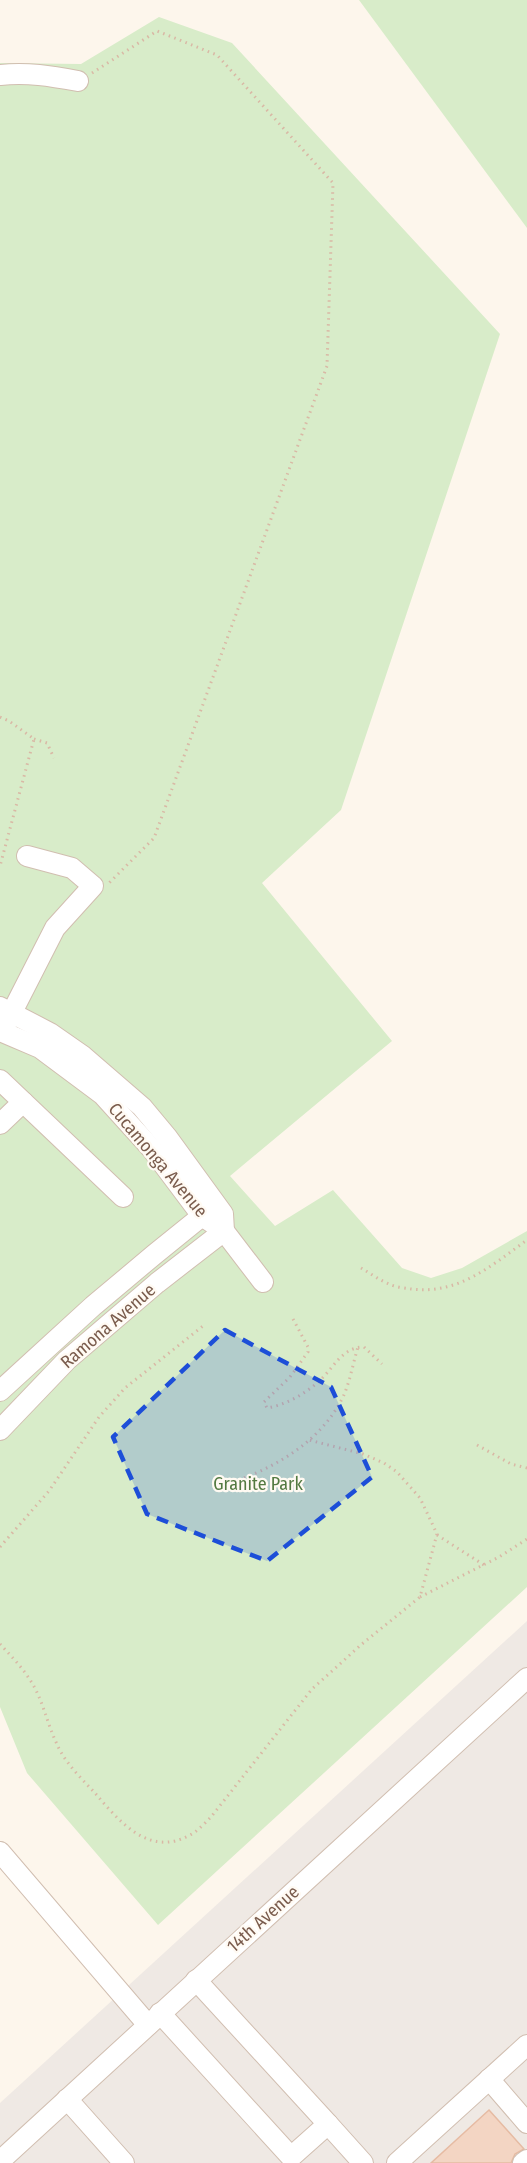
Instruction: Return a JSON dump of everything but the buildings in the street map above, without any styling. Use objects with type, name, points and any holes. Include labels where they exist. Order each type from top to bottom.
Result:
[{"type":"street","points":[[0,75],[33,74],[78,81]]},
{"type":"street","points":[[1,1033],[6,1009],[55,928],[93,886],[72,868],[27,856]]},
{"type":"street","name":"Cucamonga Avenue","points":[[6,1009],[50,1033],[83,1056],[142,1107],[167,1137],[223,1222]]},
{"type":"street","name":"Cucamonga Avenue","points":[[1,1033],[40,1048],[103,1095],[151,1148],[202,1216],[223,1222]]},
{"type":"street","points":[[0,1080],[123,1197]]},
{"type":"street","points":[[0,1124],[24,1102]]},
{"type":"street","name":"Ramona Avenue","points":[[1,1387],[93,1306],[202,1216]]},
{"type":"street","points":[[223,1222],[263,1282]]},
{"type":"street","name":"Ramona Avenue","points":[[0,1430],[75,1353],[157,1283],[223,1222]]},
{"type":"street","name":"14th Avenue","points":[[0,2161],[527,1678]]},
{"type":"street","points":[[0,1852],[154,2019],[291,2157],[328,2124]]},
{"type":"street","points":[[196,1980],[363,2163]]},
{"type":"street","points":[[397,2163],[527,2045]]},
{"type":"street","points":[[489,2079],[527,2123]]},
{"type":"street","points":[[67,2099],[124,2163]]},
{"type":"street","points":[[523,2163],[527,2160]]},
{"type":"path","points":[[78,81],[157,32],[207,51],[217,55],[333,183],[327,366],[154,838]]},
{"type":"path","points":[[0,717],[34,740],[47,742],[54,758]]},
{"type":"path","points":[[0,866],[34,740]]},
{"type":"path","points":[[361,1268],[390,1285],[435,1290],[477,1276],[527,1240]]},
{"type":"path","points":[[293,1319],[308,1347],[308,1352],[290,1377],[264,1402],[267,1408],[297,1397],[308,1390],[331,1370],[345,1352],[357,1347],[368,1350],[382,1364]]},
{"type":"path","points":[[0,1547],[49,1491],[99,1417],[125,1388],[203,1326]]},
{"type":"path","points":[[244,1478],[276,1465],[290,1456],[332,1417],[344,1395],[357,1347]]},
{"type":"path","points":[[309,1440],[363,1454],[384,1463],[397,1472],[420,1498],[437,1534],[484,1564]]},
{"type":"path","points":[[477,1445],[511,1464],[527,1468]]},
{"type":"path","points":[[420,1597],[437,1534]]},
{"type":"path","points":[[0,1644],[23,1669],[33,1684],[56,1744],[68,1763],[120,1821],[136,1834],[153,1840],[175,1841],[192,1835],[211,1817],[312,1689],[362,1644],[420,1597],[517,1547],[527,1539]]},
{"type":"highlighted area","points":[[225,1330],[331,1387],[372,1477],[267,1561],[147,1514],[113,1437]]},
{"type":"shaded area","points":[[527,1621],[527,2163],[0,2163],[0,2103]]},
{"type":"green space","points":[[359,0],[527,0],[527,228]]},
{"type":"green space","name":"Granite Park","points":[[159,17],[232,43],[500,334],[341,810],[262,883],[392,1041],[230,1176],[275,1226],[333,1190],[402,1268],[431,1278],[462,1268],[527,1231],[527,1587],[158,1925],[27,1773],[0,1707],[0,63],[81,64]]}]
